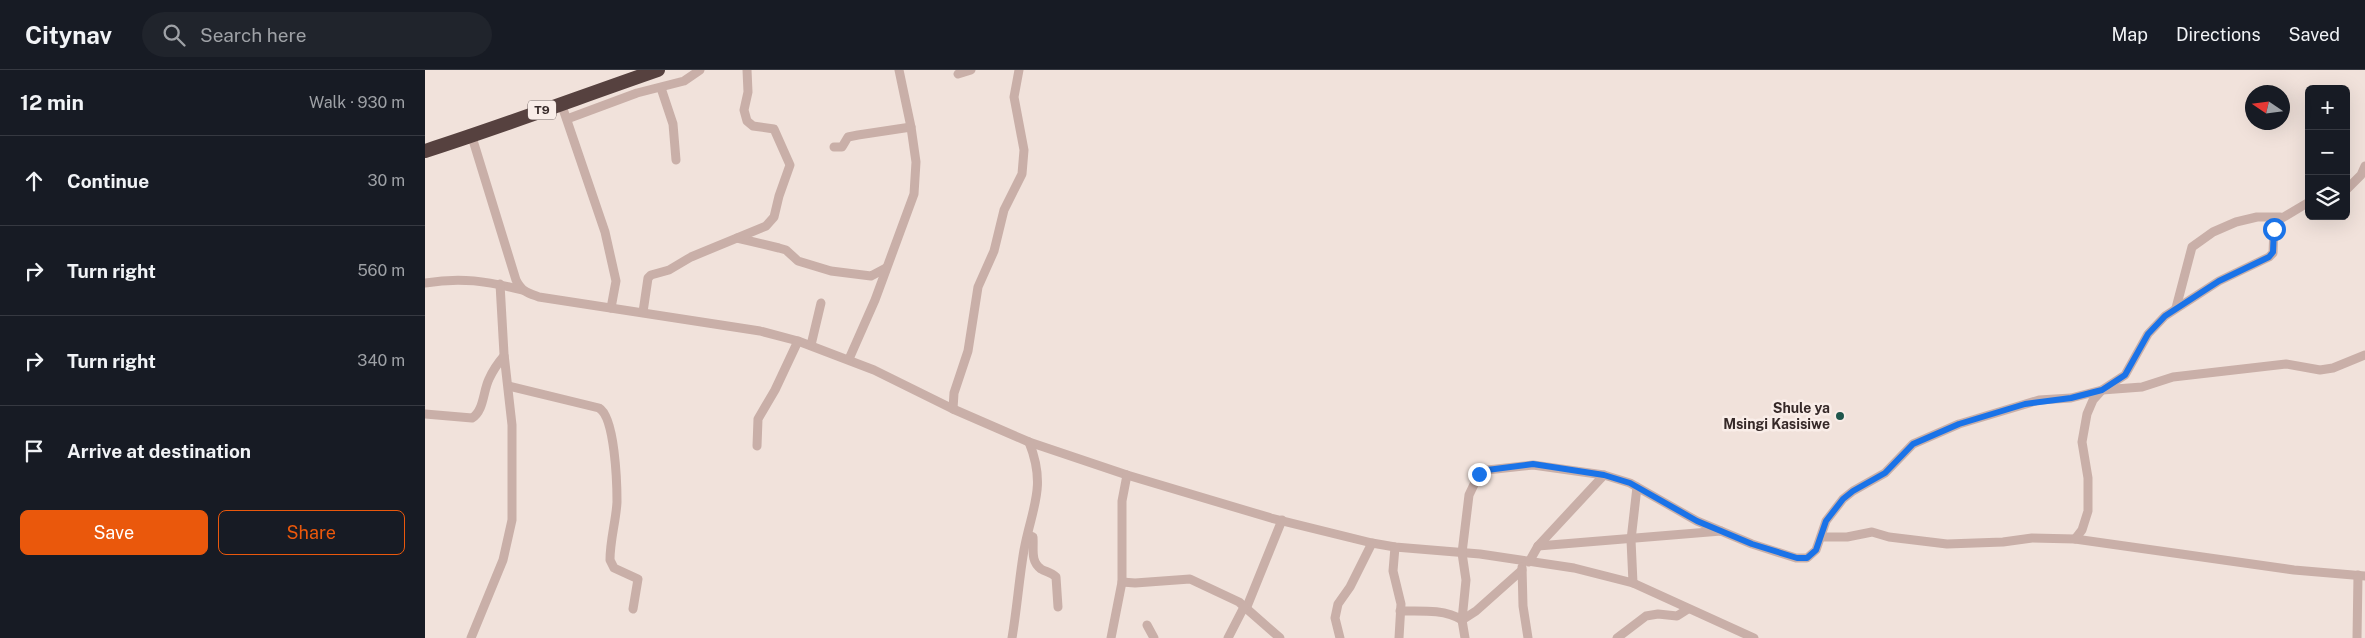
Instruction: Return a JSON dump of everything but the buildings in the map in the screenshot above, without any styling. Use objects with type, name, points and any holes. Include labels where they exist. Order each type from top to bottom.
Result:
[{"type":"highway","name":"T9","points":[[425,151],[471,137],[561,103],[658,70]]},
{"type":"street","points":[[567,119],[637,93],[684,81],[700,70]]},
{"type":"street","points":[[643,312],[648,278],[651,275],[669,270],[691,257],[772,222],[790,165],[774,129],[753,126],[745,118],[744,110],[748,89],[747,70]]},
{"type":"street","points":[[849,359],[875,300],[914,194],[916,162],[899,70]]},
{"type":"street","points":[[958,74],[971,70]]},
{"type":"street","points":[[953,408],[956,384],[968,352],[978,287],[994,251],[1004,210],[1022,174],[1024,150],[1014,97],[1019,70]]},
{"type":"street","points":[[661,88],[673,124],[676,160]]},
{"type":"street","points":[[561,103],[605,232],[615,281],[611,308]]},
{"type":"street","points":[[834,147],[840,148],[848,137],[858,134],[911,127]]},
{"type":"street","points":[[471,137],[516,280],[522,290]]},
{"type":"street","points":[[2350,186],[2361,175],[2365,166]]},
{"type":"street","points":[[2176,308],[2192,247],[2213,232],[2236,222],[2257,217],[2280,217],[2305,204]]},
{"type":"street","points":[[2075,539],[2082,530],[2087,510],[2088,478],[2083,459],[2083,426],[2093,400],[2102,390],[2125,375],[2148,334],[2176,308],[2219,281],[2269,257],[2273,252],[2274,229],[2280,217]]},
{"type":"street","points":[[737,238],[786,250],[798,261],[831,271],[871,276],[886,268]]},
{"type":"street","points":[[425,283],[456,279],[500,284],[539,297],[760,331],[798,341],[849,359],[1029,442],[1127,475],[1282,520],[1372,543],[1462,553],[1525,564],[1574,568],[1633,583],[1754,638]]},
{"type":"street","points":[[471,638],[498,574],[510,534],[512,425],[509,386],[504,356],[500,284]]},
{"type":"street","points":[[811,345],[821,303]]},
{"type":"street","points":[[757,446],[758,419],[775,390],[798,341]]},
{"type":"street","points":[[1465,638],[1462,620],[1466,580],[1462,553],[1469,492],[1479,474],[1487,470],[1533,464],[1604,475],[1637,487],[1697,521],[1752,544],[1803,558],[1813,555],[1826,521],[1843,499],[1853,491],[1885,473],[1913,444],[1959,424],[2025,404],[2071,398],[2102,390],[2142,387],[2173,377],[2286,364],[2321,370],[2333,368],[2365,355]]},
{"type":"street","points":[[425,414],[472,418],[477,415],[480,411],[489,380],[504,356]]},
{"type":"street","points":[[509,386],[599,408],[607,417],[613,449],[617,503],[610,560],[614,568],[638,578],[633,609]]},
{"type":"street","points":[[1012,638],[1028,535],[1039,487],[1037,467],[1029,442]]},
{"type":"street","points":[[1111,638],[1122,582],[1122,501],[1127,475]]},
{"type":"street","points":[[1462,620],[1476,611],[1525,564],[1538,546],[1604,475]]},
{"type":"street","points":[[1633,583],[1631,540],[1637,487]]},
{"type":"street","points":[[1228,638],[1245,608],[1282,520]]},
{"type":"street","points":[[1538,546],[1631,540],[1721,531]]},
{"type":"street","points":[[1821,537],[1847,537],[1872,532],[1889,537],[1947,544],[2003,542],[2032,538],[2075,539],[2294,570],[2361,575],[2357,638]]},
{"type":"street","points":[[1028,535],[1033,538],[1032,554],[1036,563],[1056,577],[1057,607]]},
{"type":"street","points":[[1340,638],[1335,618],[1338,604],[1350,587],[1372,543]]},
{"type":"street","points":[[1395,547],[1393,571],[1400,596],[1399,638]]},
{"type":"street","points":[[1525,564],[1523,606],[1528,638]]},
{"type":"street","points":[[1122,582],[1135,584],[1190,579],[1232,598],[1279,638]]},
{"type":"street","points":[[1617,638],[1646,616],[1656,614],[1679,616],[1688,608]]},
{"type":"street","points":[[1400,611],[1439,612],[1454,615],[1462,620]]},
{"type":"street","points":[[1147,625],[1155,638]]},
{"type":"place","name":"Shule ya Msingi Kasisiwe","points":[[1840,416]]},
{"type":"route","points":[[1479,474],[1487,470],[1533,464],[1604,475],[1630,483],[1697,521],[1752,544],[1797,558],[1807,558],[1813,555],[1826,521],[1843,499],[1853,491],[1885,473],[1903,452],[1913,444],[1959,424],[2039,400],[2071,398],[2102,390],[2125,375],[2148,334],[2165,316],[2219,281],[2269,257],[2273,252],[2274,229]]}]
